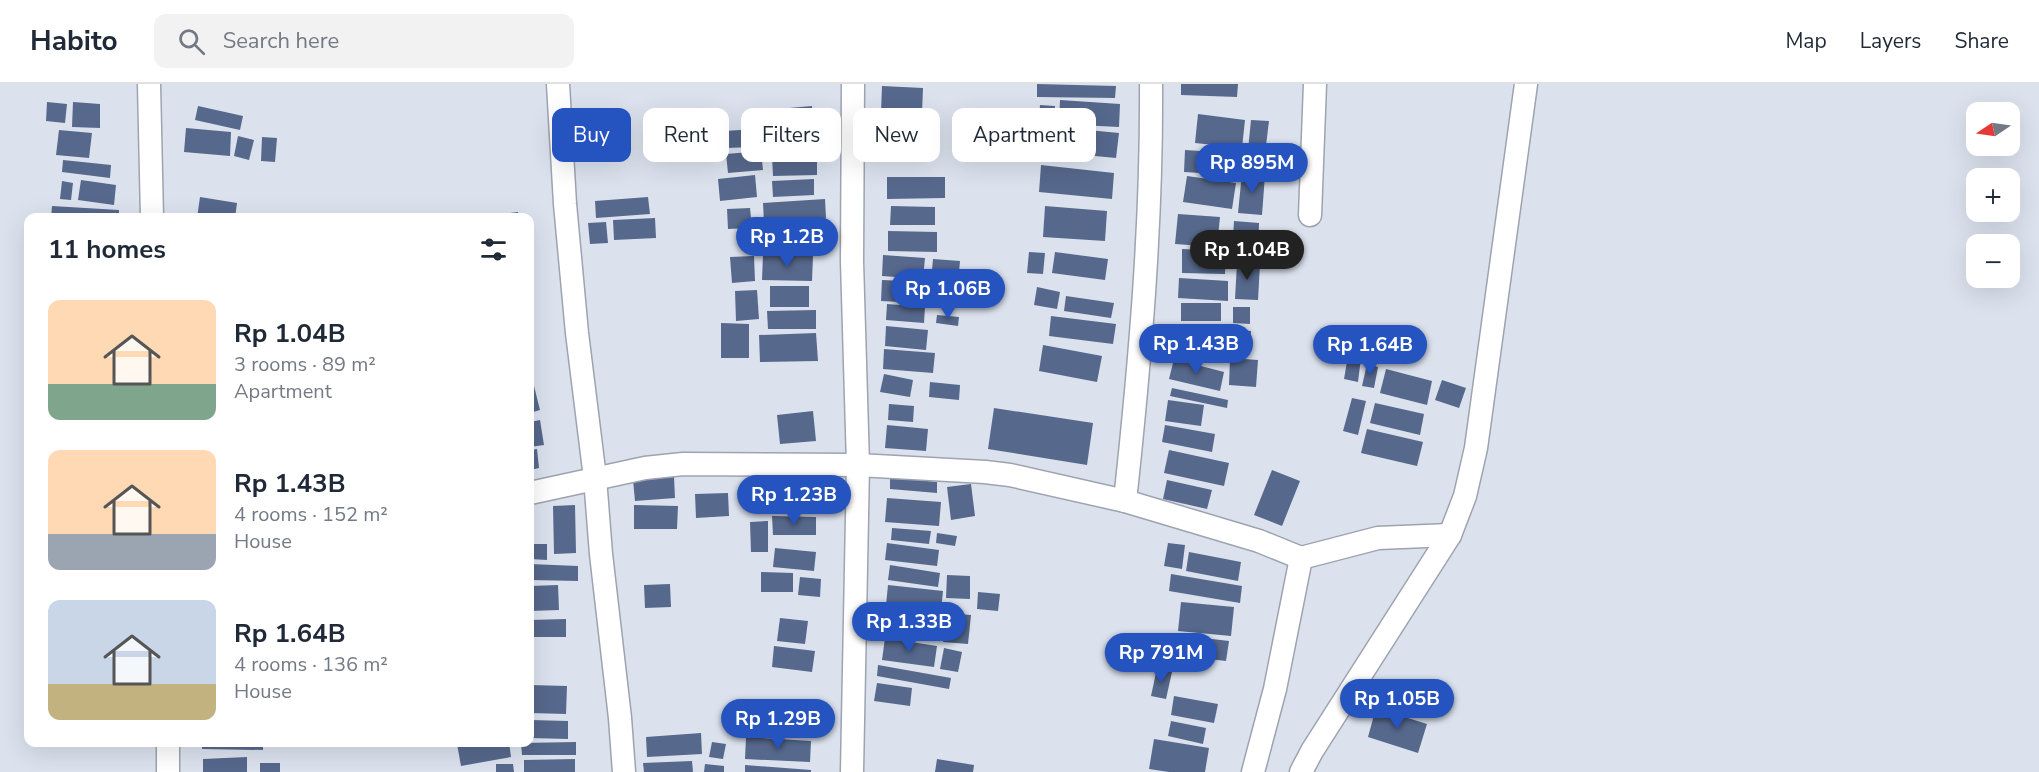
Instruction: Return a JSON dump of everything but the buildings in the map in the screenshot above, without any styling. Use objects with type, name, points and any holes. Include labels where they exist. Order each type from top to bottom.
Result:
[{"type":"street","points":[[149,84],[152,213]]},
{"type":"street","points":[[558,84],[565,204],[624,772]]},
{"type":"street","points":[[852,772],[858,465],[852,261],[853,84]]},
{"type":"street","points":[[1125,501],[1149,241],[1151,84]]},
{"type":"street","points":[[1310,215],[1315,84]]},
{"type":"street","points":[[1301,772],[1312,751],[1450,535],[1465,496],[1476,448],[1526,84]]},
{"type":"street","points":[[534,493],[645,468],[683,464],[858,465],[1010,475],[1125,501],[1258,541],[1301,558],[1378,538],[1450,535]]},
{"type":"street","points":[[1253,772],[1275,689],[1301,558]]},
{"type":"street","points":[[168,747],[168,772]]}]
